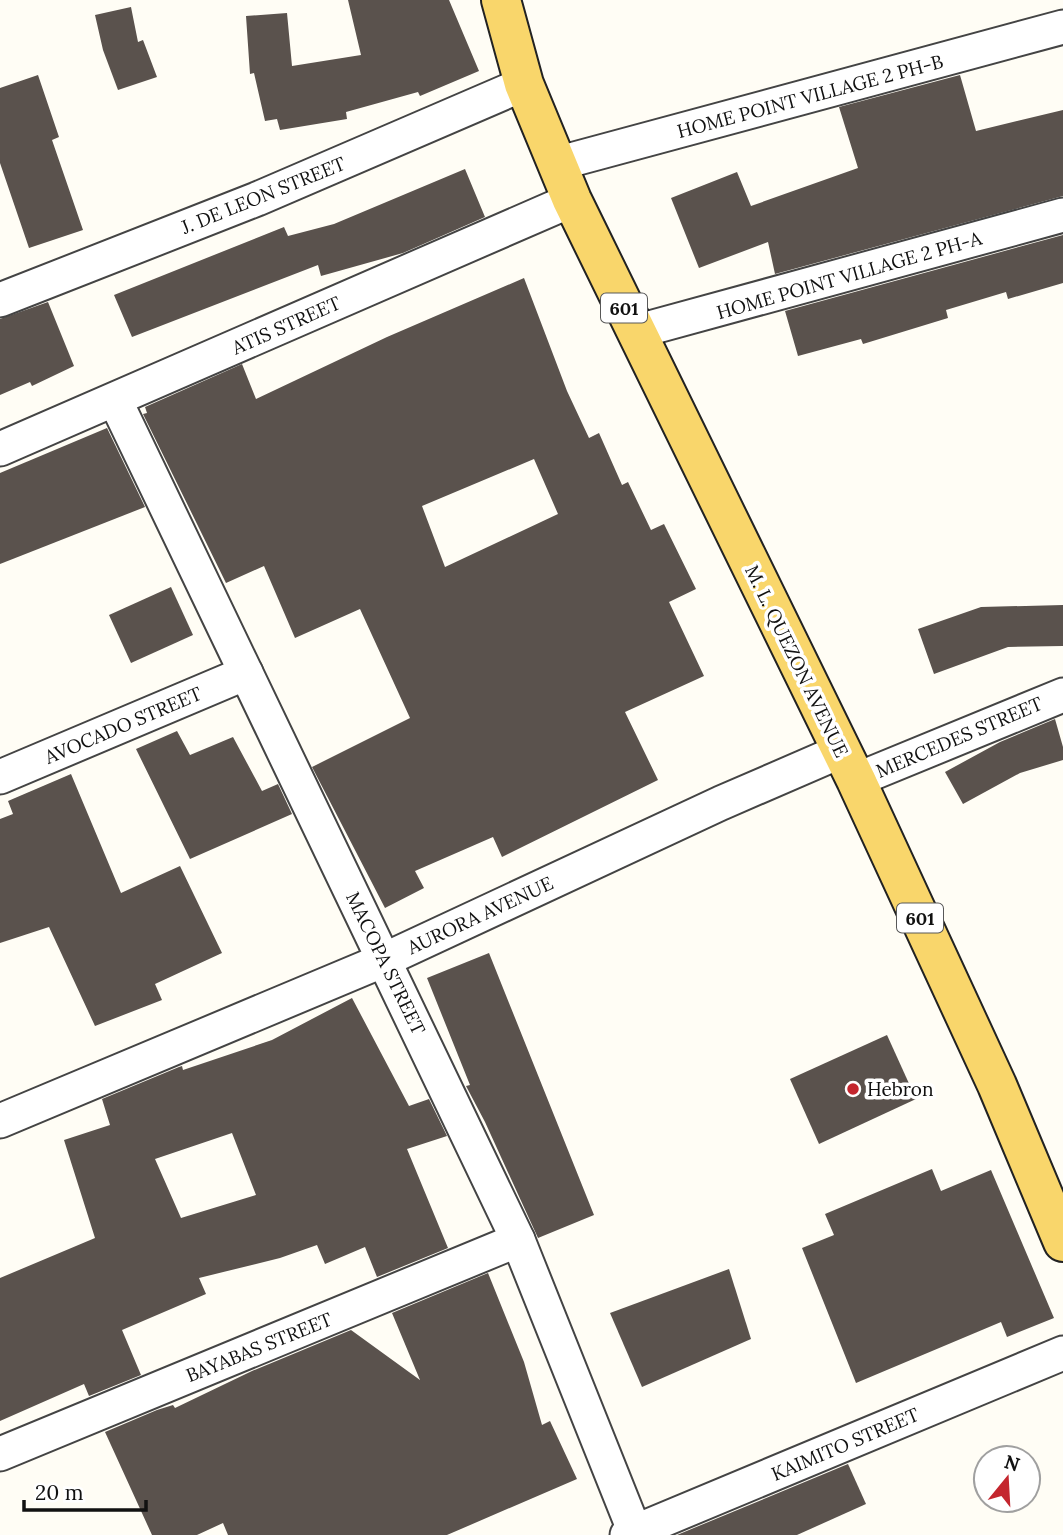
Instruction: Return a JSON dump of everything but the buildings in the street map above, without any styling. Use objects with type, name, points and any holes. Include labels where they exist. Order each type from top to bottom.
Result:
[{"type":"main road","name":"601","points":[[501,0],[524,84]]},
{"type":"main road","name":"M. L. QUEZON AVENUE","points":[[524,84],[572,200],[848,766],[997,1084],[1063,1242]]},
{"type":"street","name":"HOME POINT VILLAGE 2 PH-B","points":[[556,164],[1063,27]]},
{"type":"street","name":"J. DE LEON STREET","points":[[0,300],[257,199],[524,84]]},
{"type":"street","name":"ATIS STREET","points":[[0,449],[572,200]]},
{"type":"street","name":"HOME POINT VILLAGE 2 PH-A","points":[[635,332],[1063,215]]},
{"type":"street","name":"MACOPA STREET","points":[[116,400],[518,1240],[633,1534]]},
{"type":"street","name":"AVOCADO STREET","points":[[0,777],[246,673]]},
{"type":"street","name":"MERCEDES STREET","points":[[848,766],[1063,695]]},
{"type":"street","name":"AURORA AVENUE","points":[[0,1121],[384,960],[721,803],[848,766]]},
{"type":"street","name":"BAYABAS STREET","points":[[0,1454],[518,1240]]},
{"type":"street","name":"KAIMITO STREET","points":[[633,1534],[1063,1353]]},
{"type":"place","name":"Hebron","points":[[853,1089]]}]
